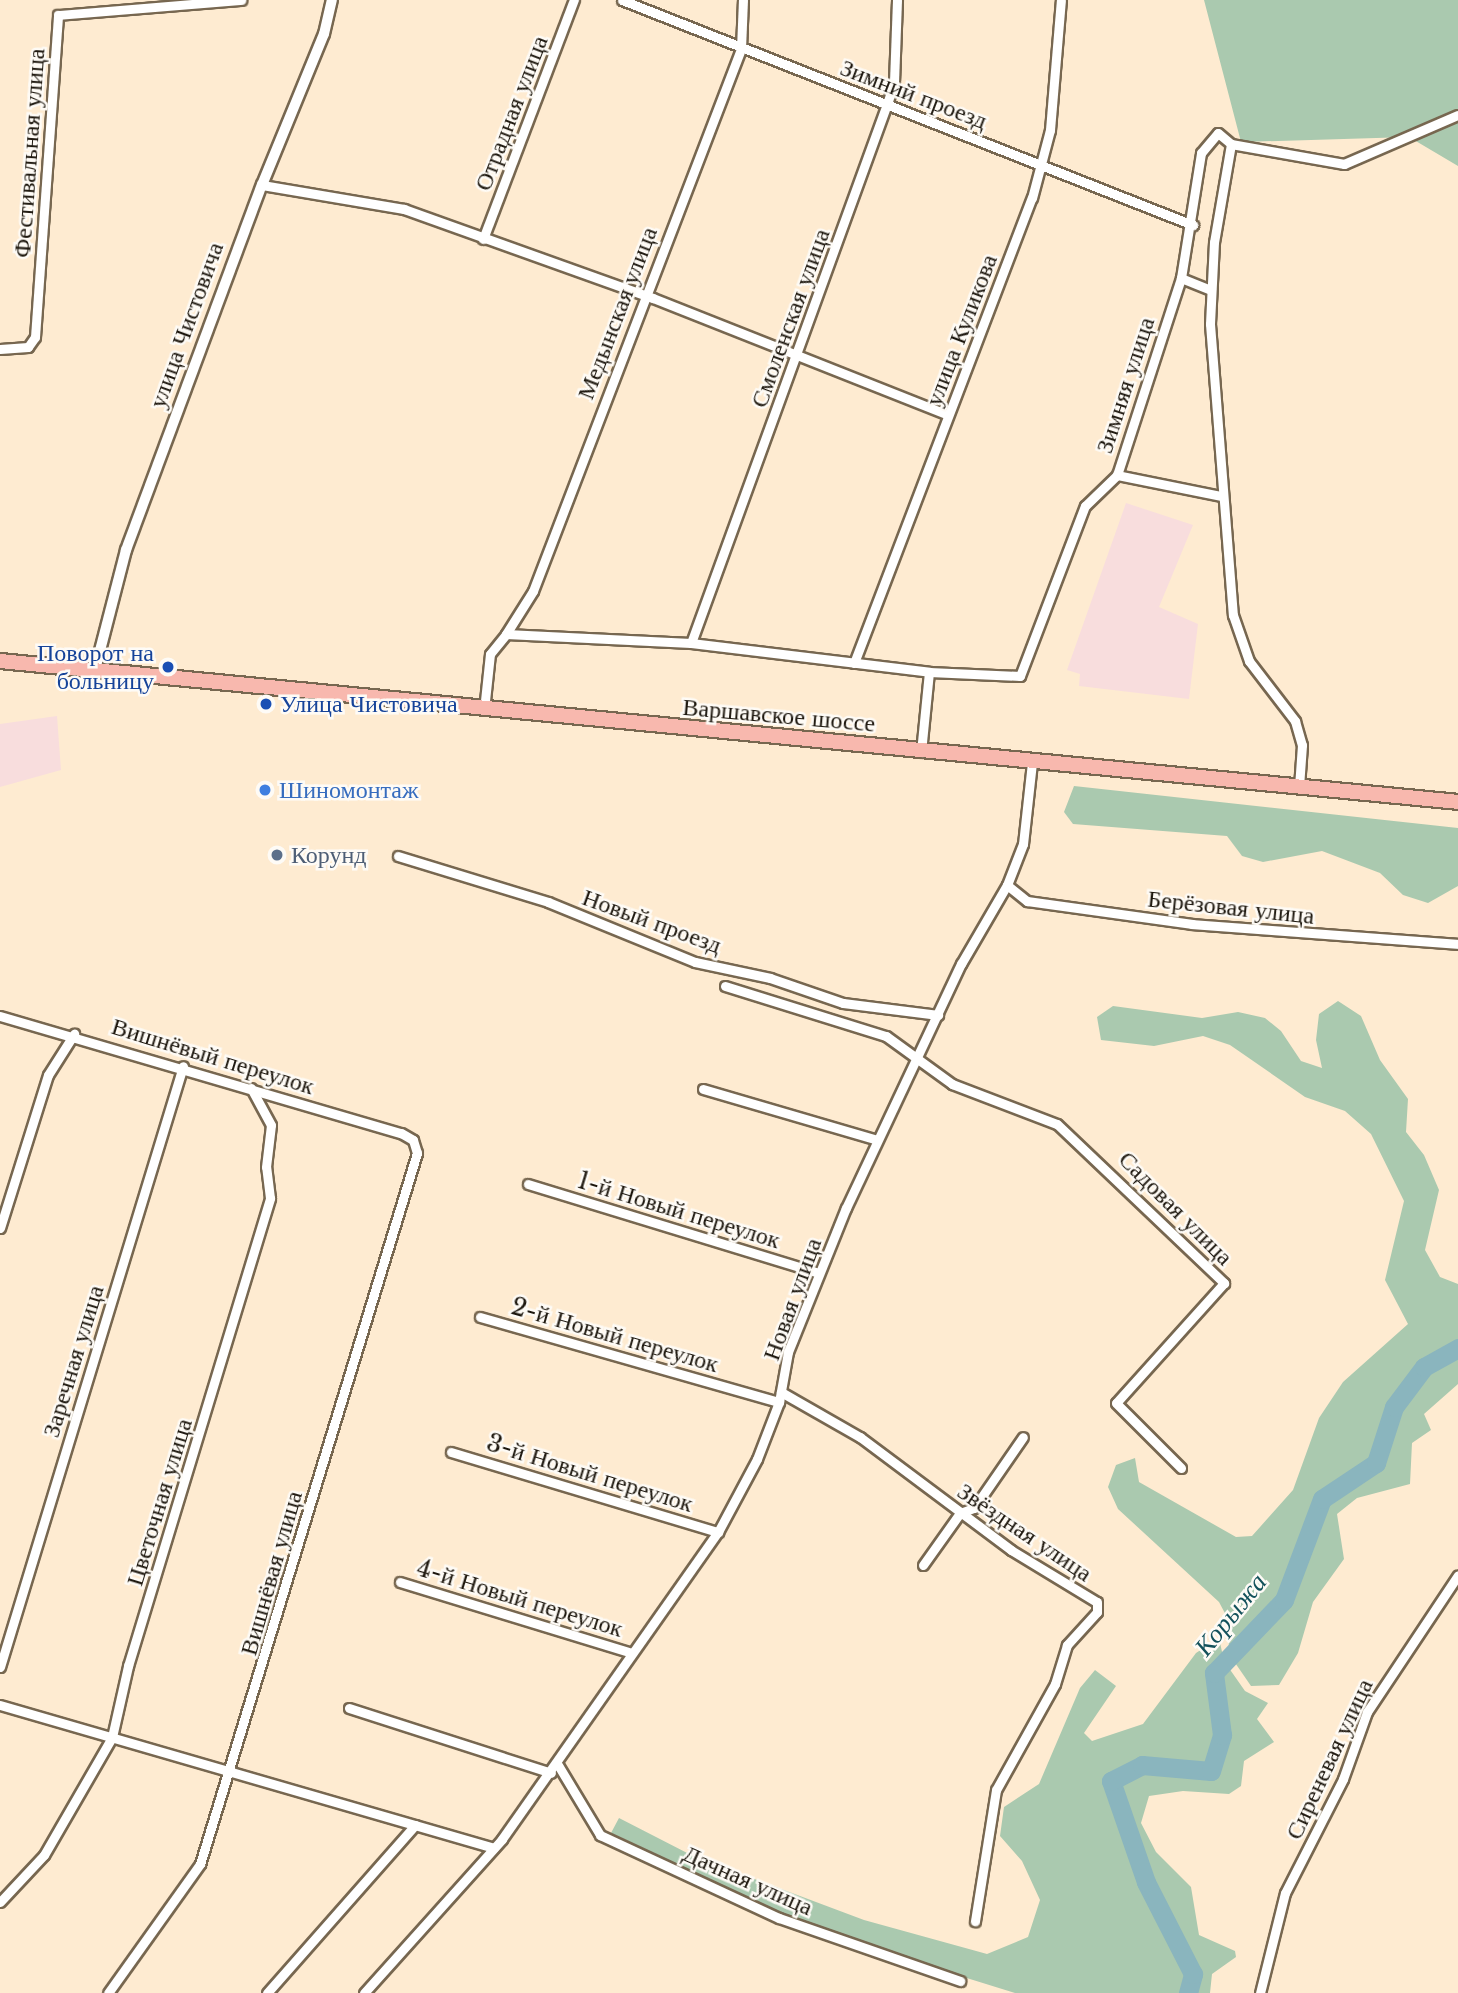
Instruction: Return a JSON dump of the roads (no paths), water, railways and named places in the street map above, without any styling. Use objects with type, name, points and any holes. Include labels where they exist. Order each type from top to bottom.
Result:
[{"type":"main road","name":"Варшавское шоссе","points":[[0,661],[484,710],[1458,802]]},
{"type":"street","name":"Фестивальная улица","points":[[0,349],[28,347],[35,337],[58,15],[241,0]]},
{"type":"street","name":"улица Чистовича","points":[[95,670],[126,550],[262,185],[324,34],[332,0]]},
{"type":"street","name":"Отрадная улица","points":[[483,239],[575,0]]},
{"type":"street","name":"Зимний проезд","points":[[622,0],[1192,225]]},
{"type":"street","name":"Медынская улица","points":[[484,710],[490,654],[533,591],[643,298],[741,49],[743,0]]},
{"type":"street","name":"Смоленская улица","points":[[691,643],[799,355],[887,104],[894,82],[897,0]]},
{"type":"street","name":"улица Куликова","points":[[854,663],[1042,164],[1061,48],[1062,0]]},
{"type":"street","points":[[1299,787],[1302,745],[1295,721],[1249,661],[1233,615],[1221,496],[1211,290],[1231,144],[1344,164],[1458,115]]},
{"type":"street","name":"Зимняя улица","points":[[929,672],[1020,676],[1085,506],[1117,475],[1181,278],[1192,225],[1201,153],[1218,133],[1231,144]]},
{"type":"street","points":[[262,185],[404,209],[799,355],[948,415]]},
{"type":"street","points":[[1181,278],[1211,290]]},
{"type":"street","points":[[1117,475],[1221,496]]},
{"type":"street","points":[[506,634],[691,643],[929,672],[921,751]]},
{"type":"street","name":"Новая улица","points":[[364,1993],[494,1848],[558,1765],[629,1652],[691,1576],[718,1532],[757,1459],[779,1402],[788,1352],[877,1140],[938,1015],[1007,885],[1023,844],[1032,762]]},
{"type":"street","name":"Новый проезд","points":[[398,856],[548,902],[695,962],[770,978],[843,1003],[938,1015]]},
{"type":"street","name":"Берёзовая улица","points":[[1007,885],[1027,901],[1192,924],[1458,944]]},
{"type":"street","points":[[725,986],[853,1024],[920,1056]]},
{"type":"street","name":"Вишнёвый переулок","points":[[0,1016],[74,1034],[183,1066],[412,1140]]},
{"type":"street","points":[[0,1228],[48,1074],[74,1034]]},
{"type":"street","name":"Садовая улица","points":[[920,1056],[958,1087],[1066,1129],[1224,1283],[1116,1403],[1181,1468]]},
{"type":"street","name":"Заречная улица","points":[[0,1667],[183,1066]]},
{"type":"street","name":"Цветочная улица","points":[[0,1902],[44,1855],[112,1737],[128,1667],[270,1198],[266,1167],[271,1125],[251,1088]]},
{"type":"street","points":[[703,1089],[877,1140]]},
{"type":"street","name":"Вишнёвая улица","points":[[108,1993],[200,1864],[417,1153],[412,1140]]},
{"type":"street","name":"1-й Новый переулок","points":[[528,1184],[819,1273]]},
{"type":"street","name":"2-й Новый переулок","points":[[481,1317],[779,1402]]},
{"type":"street","name":"Звёздная улица","points":[[782,1391],[860,1437],[960,1513],[1097,1602],[1097,1612],[1067,1645],[1055,1684],[996,1790],[975,1921]]},
{"type":"street","points":[[923,1565],[960,1513],[974,1508],[1023,1437]]},
{"type":"street","name":"3-й Новый переулок","points":[[451,1451],[718,1532]]},
{"type":"street","name":"Сиреневая улица","points":[[1261,1993],[1285,1893],[1343,1779],[1367,1712],[1458,1575]]},
{"type":"street","name":"4-й Новый переулок","points":[[400,1582],[629,1652]]},
{"type":"street","points":[[0,1705],[231,1769],[494,1848]]},
{"type":"street","points":[[349,1708],[551,1773]]},
{"type":"street","name":"Дачная улица","points":[[558,1765],[600,1835],[779,1918],[960,1981]]},
{"type":"street","points":[[267,1993],[415,1825]]},
{"type":"waterway","name":"Корыжа","points":[[1188,1993],[1193,1974],[1146,1882],[1111,1781],[1142,1765],[1211,1771],[1222,1735],[1214,1673],[1284,1600],[1322,1499],[1376,1463],[1394,1407],[1424,1367],[1458,1348]]},
{"type":"place","name":"Поворот на больницу","points":[[168,667]]},
{"type":"place","name":"Улица Чистовича","points":[[266,704]]},
{"type":"place","name":"Шиномонтаж","points":[[265,790]]},
{"type":"place","name":"Корунд","points":[[277,855]]}]
